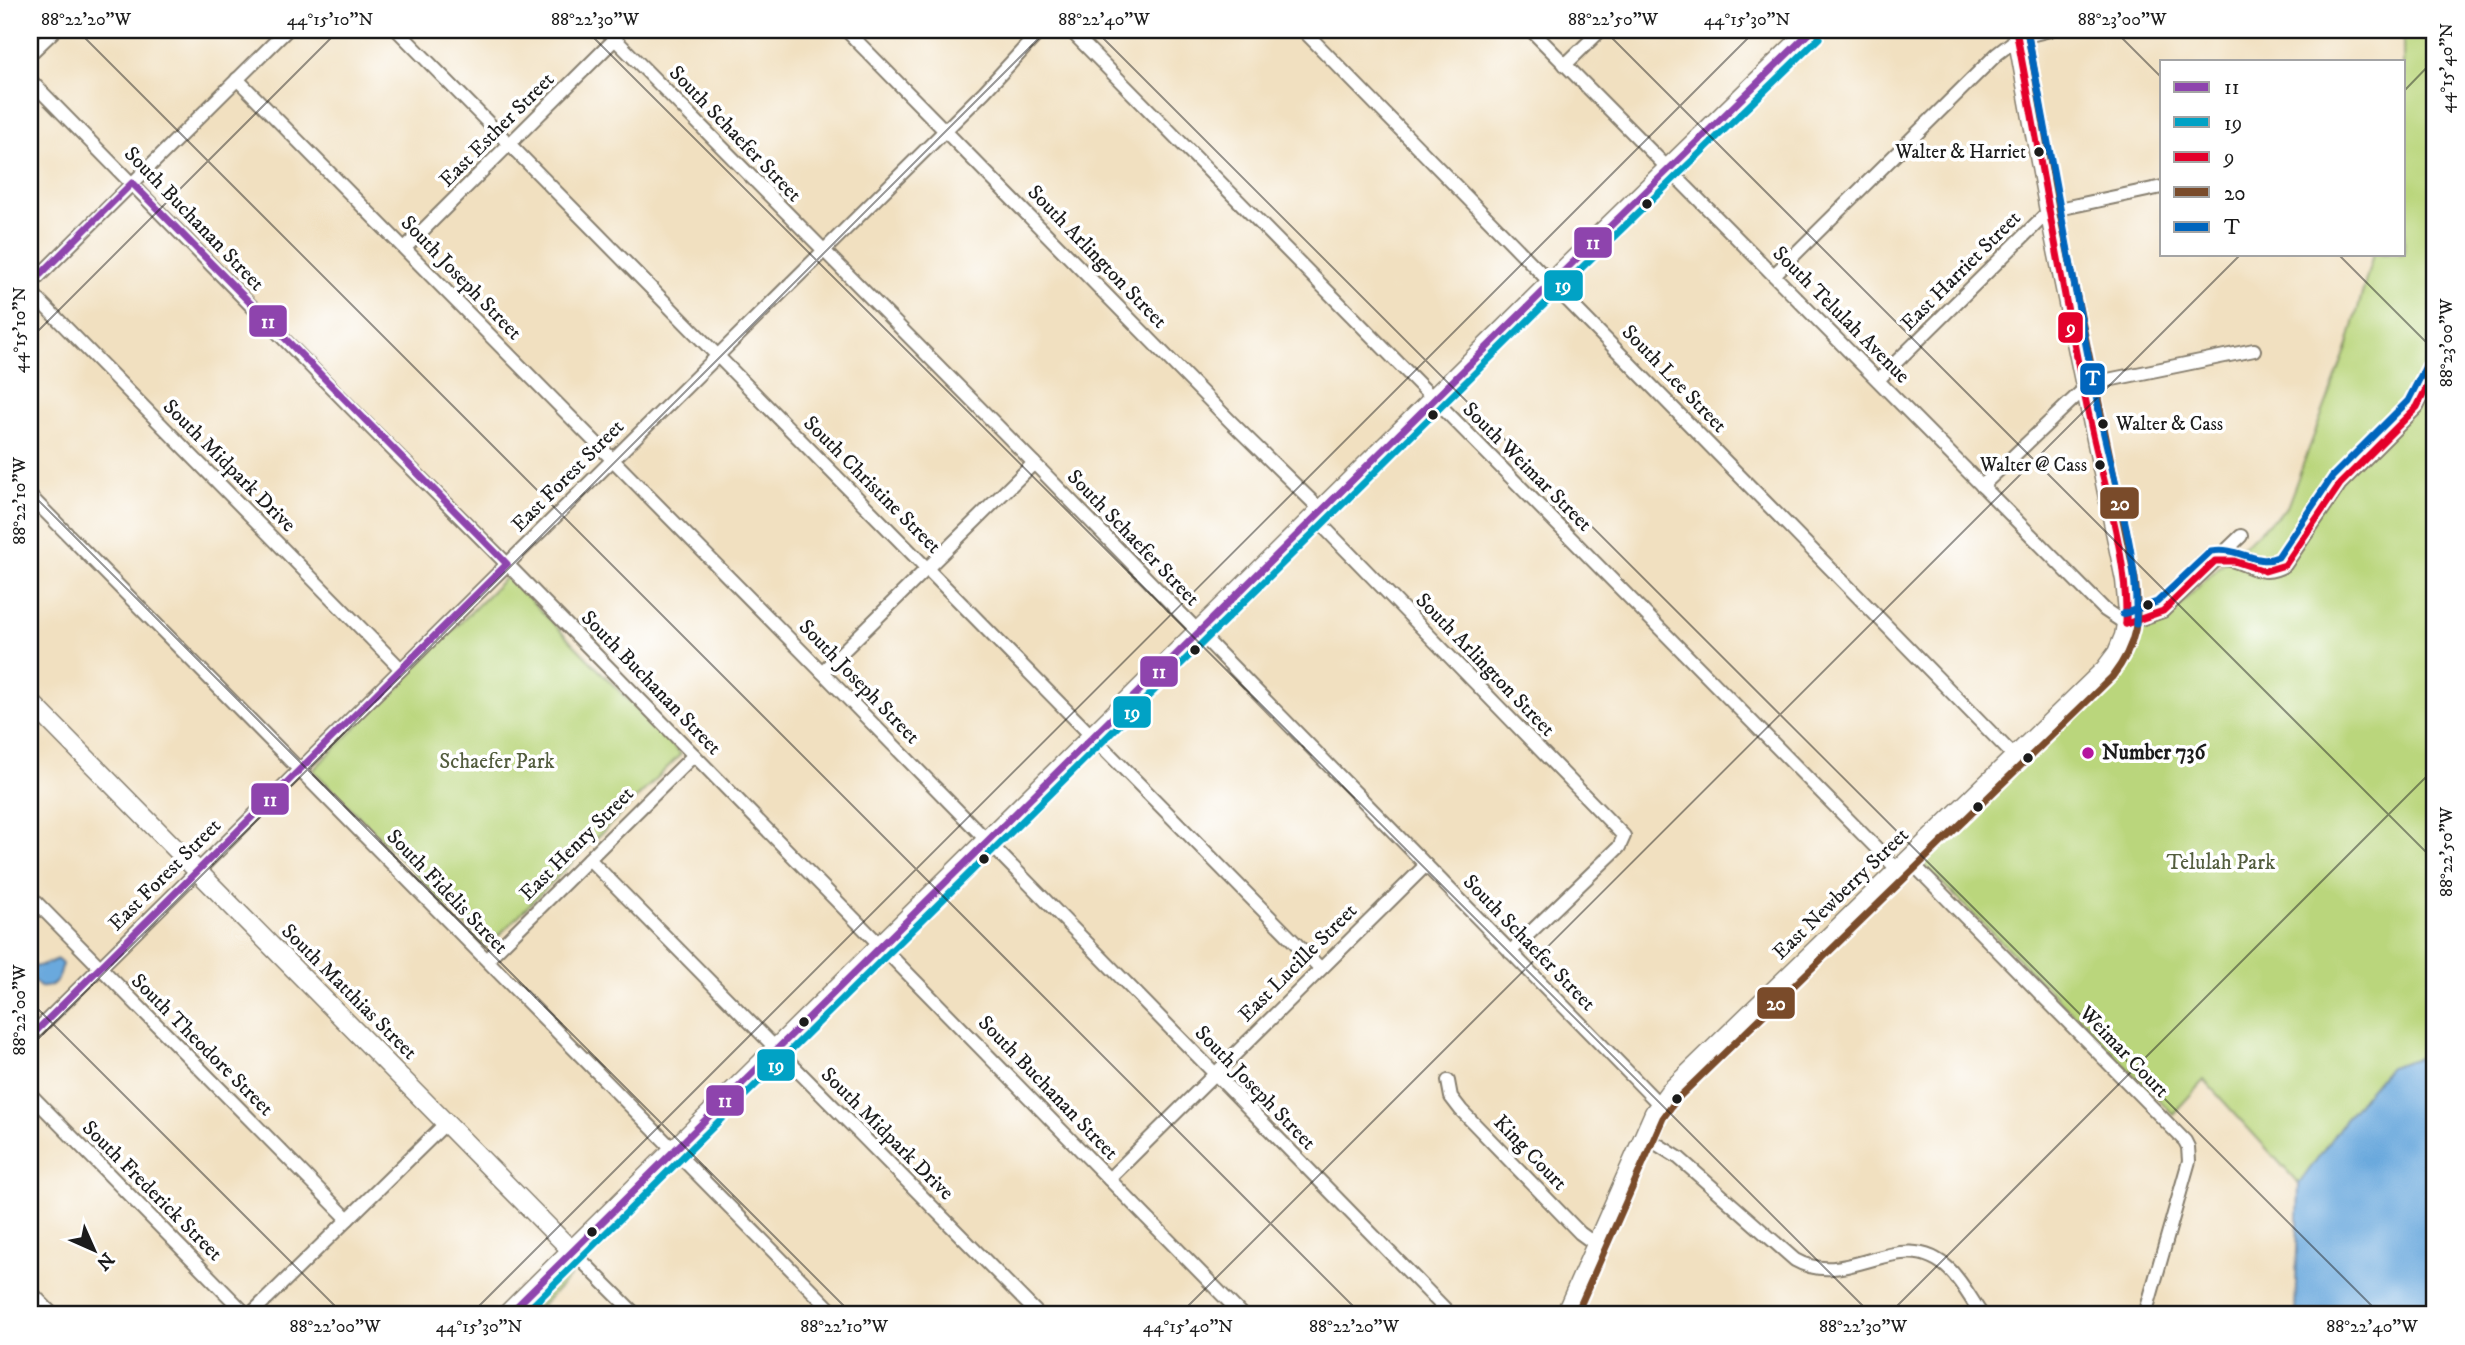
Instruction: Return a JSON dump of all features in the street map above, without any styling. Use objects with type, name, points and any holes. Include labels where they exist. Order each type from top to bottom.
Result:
[{"type":"main road","points":[[508,1315],[1812,30]]},
{"type":"main road","name":"East Newberry Street","points":[[1565,1315],[1644,1136],[1659,1104],[1669,1092],[2105,669],[2117,653],[2126,624],[2127,596],[2117,534],[2084,389],[2017,34]]},
{"type":"main road","name":"South Matthias Street","points":[[30,701],[573,1252]]},
{"type":"street","points":[[30,54],[55,30]]},
{"type":"street","points":[[30,285],[287,30]]},
{"type":"street","name":"South Christine Street","points":[[397,30],[1320,968]]},
{"type":"street","name":"South Arlington Street","points":[[846,30],[1223,413],[1621,830],[1623,840],[1510,953]]},
{"type":"street","name":"East Forest Street","points":[[30,1037],[945,130],[1041,30]]},
{"type":"street","name":"South Weimar Street","points":[[1070,30],[1435,400],[1904,865]]},
{"type":"street","name":"South Lee Street","points":[[1303,30],[2015,757]]},
{"type":"street","name":"South Telulah Avenue","points":[[1531,30],[2092,598],[2126,624]]},
{"type":"street","points":[[1565,65],[1601,30]]},
{"type":"street","points":[[1774,275],[2017,34],[2050,30]]},
{"type":"street","name":"East Esther Street","points":[[405,248],[510,144],[611,34]]},
{"type":"street","name":"South Schaefer Street","points":[[611,34],[1659,1104]]},
{"type":"street","name":"South Buchanan Street","points":[[30,79],[1242,1315]]},
{"type":"street","name":"South Joseph Street","points":[[237,79],[1451,1315]]},
{"type":"street","name":"East Harriet Street","points":[[1878,380],[2049,211],[2160,187]]},
{"type":"street","name":"South Midpark Drive","points":[[30,291],[401,668]]},
{"type":"street","points":[[1982,486],[2084,389],[2098,382],[2254,350]]},
{"type":"street","points":[[2215,561],[2226,558],[2257,571],[2272,571],[2286,565],[2340,484],[2417,407],[2435,371]]},
{"type":"street","points":[[822,672],[1034,463]]},
{"type":"street","name":"South Fidelis Street","points":[[30,496],[836,1315]]},
{"type":"street","points":[[2126,624],[2162,611],[2241,536]]},
{"type":"street","name":"East Henry Street","points":[[486,960],[694,755]]},
{"type":"street","name":"South Midpark Drive","points":[[589,859],[1039,1315]]},
{"type":"street","name":"East Lucille Street","points":[[1109,1179],[1426,865]]},
{"type":"street","name":"Weimar Court","points":[[1904,865],[2185,1141],[2189,1161],[2145,1315]]},
{"type":"street","name":"South Theodore Street","points":[[30,896],[348,1219]]},
{"type":"street","name":"King Court","points":[[1448,1081],[1451,1097],[1461,1110],[1580,1233],[1595,1244]]},
{"type":"street","name":"South Frederick Street","points":[[30,1094],[249,1315]]},
{"type":"street","points":[[249,1315],[446,1123]]},
{"type":"street","points":[[1644,1136],[1679,1158],[1807,1267],[1827,1270],[1907,1252],[1923,1254],[1938,1260],[1950,1270],[1982,1315]]},
{"type":"street","name":"South Matthias Street","points":[[573,1252],[636,1315]]},
{"type":"street","points":[[30,1292],[53,1315]]},
{"type":"green space","name":"Telulah Park","points":[[2403,30],[2435,30],[2435,1053],[2389,1067],[2349,1114],[2299,1184],[2204,1080],[2173,1114],[1920,861],[2124,664],[2139,631],[2162,622],[2223,563],[2287,507],[2348,345],[2372,256],[2406,256],[2406,60],[2403,60]]},
{"type":"green space","name":"Schaefer Park","points":[[507,576],[681,754],[487,947],[313,770]]},
{"type":"green space","points":[[567,1274],[570,1277],[532,1315],[526,1315]]},
{"type":"water","points":[[57,959],[62,964],[58,978],[49,986],[40,987],[30,977],[30,968]]},
{"type":"water","points":[[2435,1053],[2435,1315],[2295,1315],[2299,1184],[2349,1114],[2389,1067]]},
{"type":"transit line","name":"11","points":[[508,1315],[1560,275],[1812,30]]},
{"type":"transit line","name":"9","points":[[2016,30],[2080,372],[2119,547],[2126,598],[2126,624]]},
{"type":"transit line","name":"20","points":[[1576,1315],[1663,1118],[1677,1099],[2112,677],[2132,641],[2137,618],[2135,578],[2059,209],[2027,30]]},
{"type":"transit line","name":"T","points":[[2027,30],[2090,368],[2130,545],[2136,624]]},
{"type":"transit line","name":"19","points":[[523,1315],[1567,282],[1819,38]]},
{"type":"transit line","name":"11","points":[[30,285],[132,183],[507,564],[30,1037]]},
{"type":"transit line","name":"T","points":[[2123,614],[2157,602],[2211,551],[2230,551],[2262,560],[2278,557],[2332,477],[2408,401],[2426,366]]},
{"type":"transit line","name":"9","points":[[2126,624],[2163,611],[2215,561],[2234,561],[2265,571],[2285,565],[2340,484],[2417,407],[2435,371]]},
{"type":"place","name":"Walter & Harriet","points":[[2039,152]]},
{"type":"place","name":"Walter & Cass","points":[[2103,424]]},
{"type":"place","name":"Walter @ Cass","points":[[2100,465]]},
{"type":"place","name":"Number 736","points":[[2088,753]]}]
